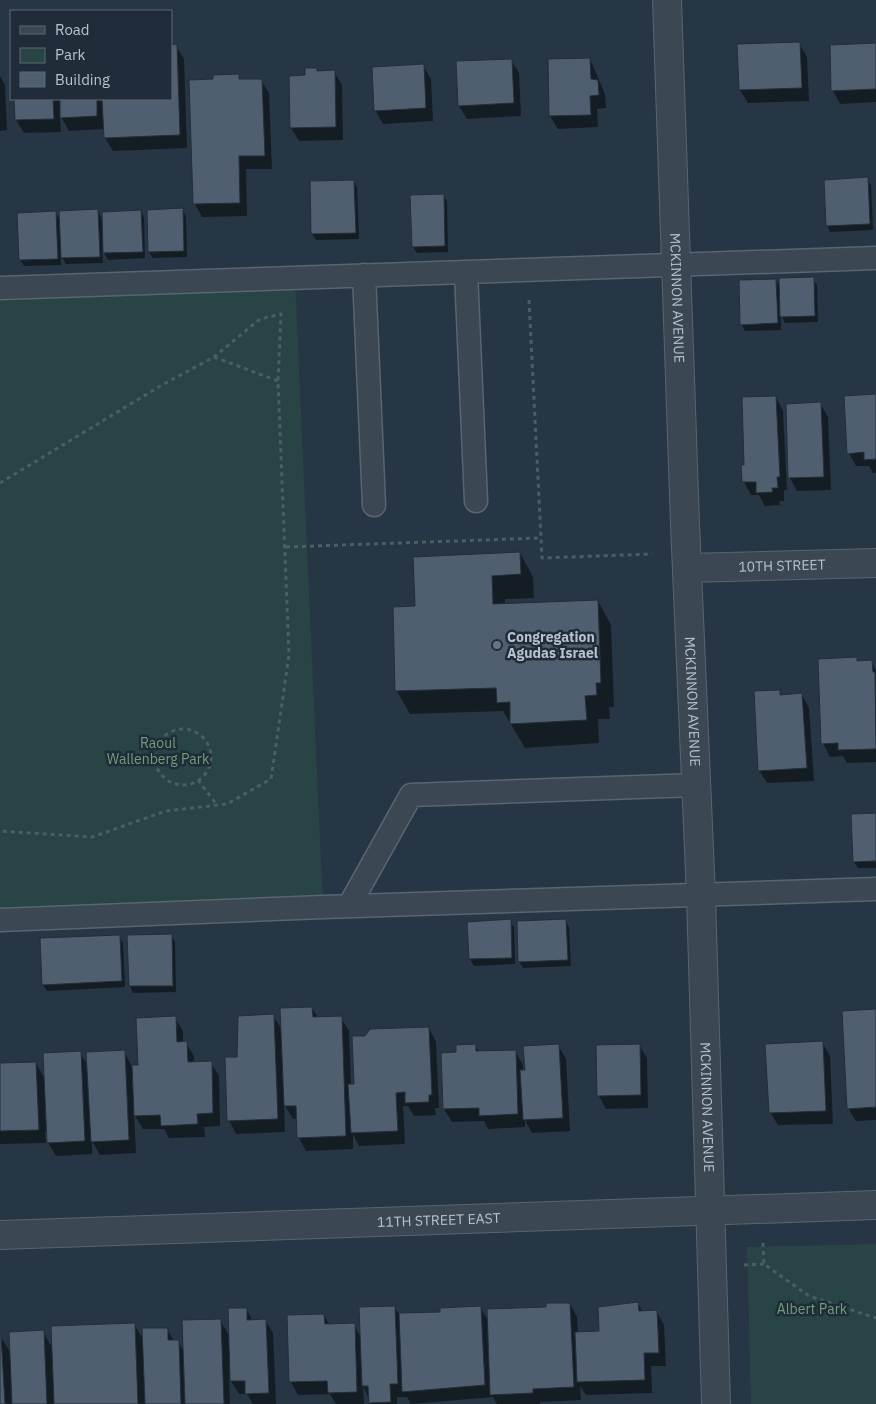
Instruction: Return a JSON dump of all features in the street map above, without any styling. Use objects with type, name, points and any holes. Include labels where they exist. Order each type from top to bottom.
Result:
[{"type":"street","name":"MCKINNON AVENUE","points":[[667,0],[701,896],[716,1404]]},
{"type":"street","name":"10TH STREET","points":[[688,568],[876,563]]},
{"type":"street","name":"11TH STREET EAST","points":[[0,1235],[876,1205]]},
{"type":"lane","points":[[0,288],[876,258]]},
{"type":"lane","points":[[466,272],[476,501]]},
{"type":"lane","points":[[364,275],[374,505]]},
{"type":"lane","points":[[349,906],[411,795],[696,785]]},
{"type":"lane","points":[[0,920],[349,906],[876,889]]},
{"type":"path","points":[[527,270],[542,558],[656,554],[656,546]]},
{"type":"path","points":[[0,483],[162,385],[214,357],[260,319],[281,314],[278,381],[289,655],[271,779],[227,804],[166,812],[92,837],[0,831]]},
{"type":"path","points":[[214,357],[278,381]]},
{"type":"path","points":[[286,547],[540,538]]},
{"type":"path","points":[[179,728],[192,730],[207,742],[210,762],[206,774],[198,780],[186,785],[175,784],[164,778],[157,769],[154,757],[156,746],[169,732],[179,728]]},
{"type":"path","points":[[198,780],[217,805]]},
{"type":"path","points":[[761,1209],[764,1264],[809,1296],[876,1318]]},
{"type":"green space","name":"Raoul Wallenberg Park","points":[[295,278],[323,907],[0,920],[0,288]]},
{"type":"green space","name":"Albert Park","points":[[876,1244],[876,1404],[751,1404],[747,1247]]},
{"type":"building","points":[[800,42],[802,88],[739,90],[737,44]]},
{"type":"building","points":[[876,43],[876,89],[831,91],[830,45]]},
{"type":"building","points":[[177,44],[180,135],[104,138],[102,100],[172,100],[172,45]]},
{"type":"building","points":[[590,58],[591,79],[598,80],[599,95],[590,96],[591,115],[549,116],[548,59]]},
{"type":"building","points":[[512,59],[514,103],[458,106],[456,61]]},
{"type":"building","points":[[424,64],[426,108],[374,111],[372,67]]},
{"type":"building","points":[[305,68],[317,68],[317,71],[335,70],[336,127],[290,128],[289,76],[305,75]]},
{"type":"building","points":[[239,74],[239,79],[262,79],[265,156],[239,156],[240,203],[193,204],[189,80],[213,79],[213,75]]},
{"type":"building","points":[[14,100],[53,100],[54,119],[15,120]]},
{"type":"building","points":[[60,100],[97,100],[97,116],[60,118]]},
{"type":"building","points":[[868,177],[870,224],[826,226],[824,180]]},
{"type":"building","points":[[354,180],[356,233],[311,234],[310,181]]},
{"type":"building","points":[[444,194],[445,246],[412,247],[410,195]]},
{"type":"building","points":[[183,208],[184,251],[148,252],[147,210]]},
{"type":"building","points":[[98,209],[100,257],[61,258],[59,211]]},
{"type":"building","points":[[141,210],[143,252],[103,253],[102,212]]},
{"type":"building","points":[[56,211],[58,259],[19,260],[17,213]]},
{"type":"building","points":[[814,277],[815,316],[780,317],[779,278]]},
{"type":"building","points":[[776,279],[778,323],[740,325],[739,280]]},
{"type":"building","points":[[876,394],[876,459],[864,460],[864,452],[847,454],[844,396]]},
{"type":"building","points":[[776,396],[780,477],[777,477],[778,488],[772,488],[773,492],[756,493],[756,482],[742,482],[741,465],[744,465],[742,397]]},
{"type":"building","points":[[821,402],[824,477],[788,478],[786,404]]},
{"type":"building","name":"Congregation Agudas Israel","points":[[520,552],[521,574],[492,576],[493,604],[598,600],[601,683],[596,683],[597,695],[585,696],[587,720],[510,724],[510,702],[497,703],[496,688],[395,691],[393,607],[415,606],[413,557]]},
{"type":"building","points":[[857,657],[857,661],[872,660],[873,672],[875,672],[876,749],[838,750],[838,743],[821,744],[818,659]]},
{"type":"building","points":[[780,690],[780,695],[802,693],[807,768],[758,771],[754,691]]},
{"type":"building","points":[[876,813],[876,861],[853,862],[851,814]]},
{"type":"building","points":[[511,919],[512,958],[469,959],[467,922]]},
{"type":"building","points":[[566,919],[568,960],[518,962],[517,921]]},
{"type":"building","points":[[172,934],[173,986],[129,986],[127,935]]},
{"type":"building","points":[[120,935],[122,981],[42,985],[40,938]]},
{"type":"building","points":[[312,1007],[313,1017],[342,1016],[346,1136],[297,1138],[296,1106],[284,1106],[280,1008]]},
{"type":"building","points":[[876,1009],[876,1107],[847,1109],[842,1011]]},
{"type":"building","points":[[274,1014],[278,1119],[227,1121],[225,1057],[237,1057],[238,1016]]},
{"type":"building","points":[[176,1016],[177,1042],[187,1041],[188,1062],[212,1061],[213,1113],[197,1114],[198,1124],[161,1126],[160,1115],[134,1116],[132,1065],[138,1065],[136,1018]]},
{"type":"building","points":[[429,1027],[432,1095],[429,1095],[429,1102],[405,1103],[405,1092],[396,1093],[398,1131],[351,1133],[348,1084],[354,1084],[352,1036],[365,1036],[370,1029]]},
{"type":"building","points":[[823,1041],[826,1111],[769,1113],[765,1044]]},
{"type":"building","points":[[476,1044],[476,1051],[516,1050],[518,1114],[479,1116],[479,1108],[443,1109],[441,1053],[456,1052],[456,1045]]},
{"type":"building","points":[[559,1044],[563,1118],[523,1120],[520,1070],[525,1070],[523,1046]]},
{"type":"building","points":[[640,1044],[641,1095],[597,1096],[596,1045]]},
{"type":"building","points":[[125,1050],[129,1140],[91,1142],[86,1052]]},
{"type":"building","points":[[81,1051],[85,1141],[47,1143],[43,1053]]},
{"type":"building","points":[[36,1062],[39,1130],[0,1131],[0,1063]]},
{"type":"building","points":[[638,1302],[639,1311],[657,1310],[659,1353],[644,1353],[645,1380],[577,1382],[575,1332],[599,1331],[598,1307]]},
{"type":"building","points":[[546,1303],[570,1303],[574,1387],[533,1389],[533,1393],[490,1395],[487,1309],[546,1307]]},
{"type":"building","points":[[395,1306],[398,1384],[390,1384],[391,1402],[369,1403],[368,1386],[362,1386],[359,1307]]},
{"type":"building","points":[[481,1306],[485,1385],[402,1392],[399,1313],[440,1312],[440,1308]]},
{"type":"building","points":[[228,1308],[247,1308],[247,1320],[266,1319],[269,1393],[245,1394],[245,1381],[230,1381]]},
{"type":"building","points":[[324,1314],[325,1324],[355,1323],[357,1392],[328,1393],[327,1381],[289,1382],[287,1315]]},
{"type":"building","points":[[221,1319],[224,1404],[185,1404],[182,1320]]},
{"type":"building","points":[[135,1323],[138,1404],[54,1404],[51,1326]]},
{"type":"building","points":[[142,1328],[168,1328],[168,1340],[179,1340],[181,1404],[145,1404]]},
{"type":"building","points":[[44,1330],[47,1404],[12,1404],[9,1332]]},
{"type":"building","points":[[1,1335],[5,1404],[0,1404]]},
{"type":"place","name":"Congregation Agudas Israel","points":[[497,645]]}]
